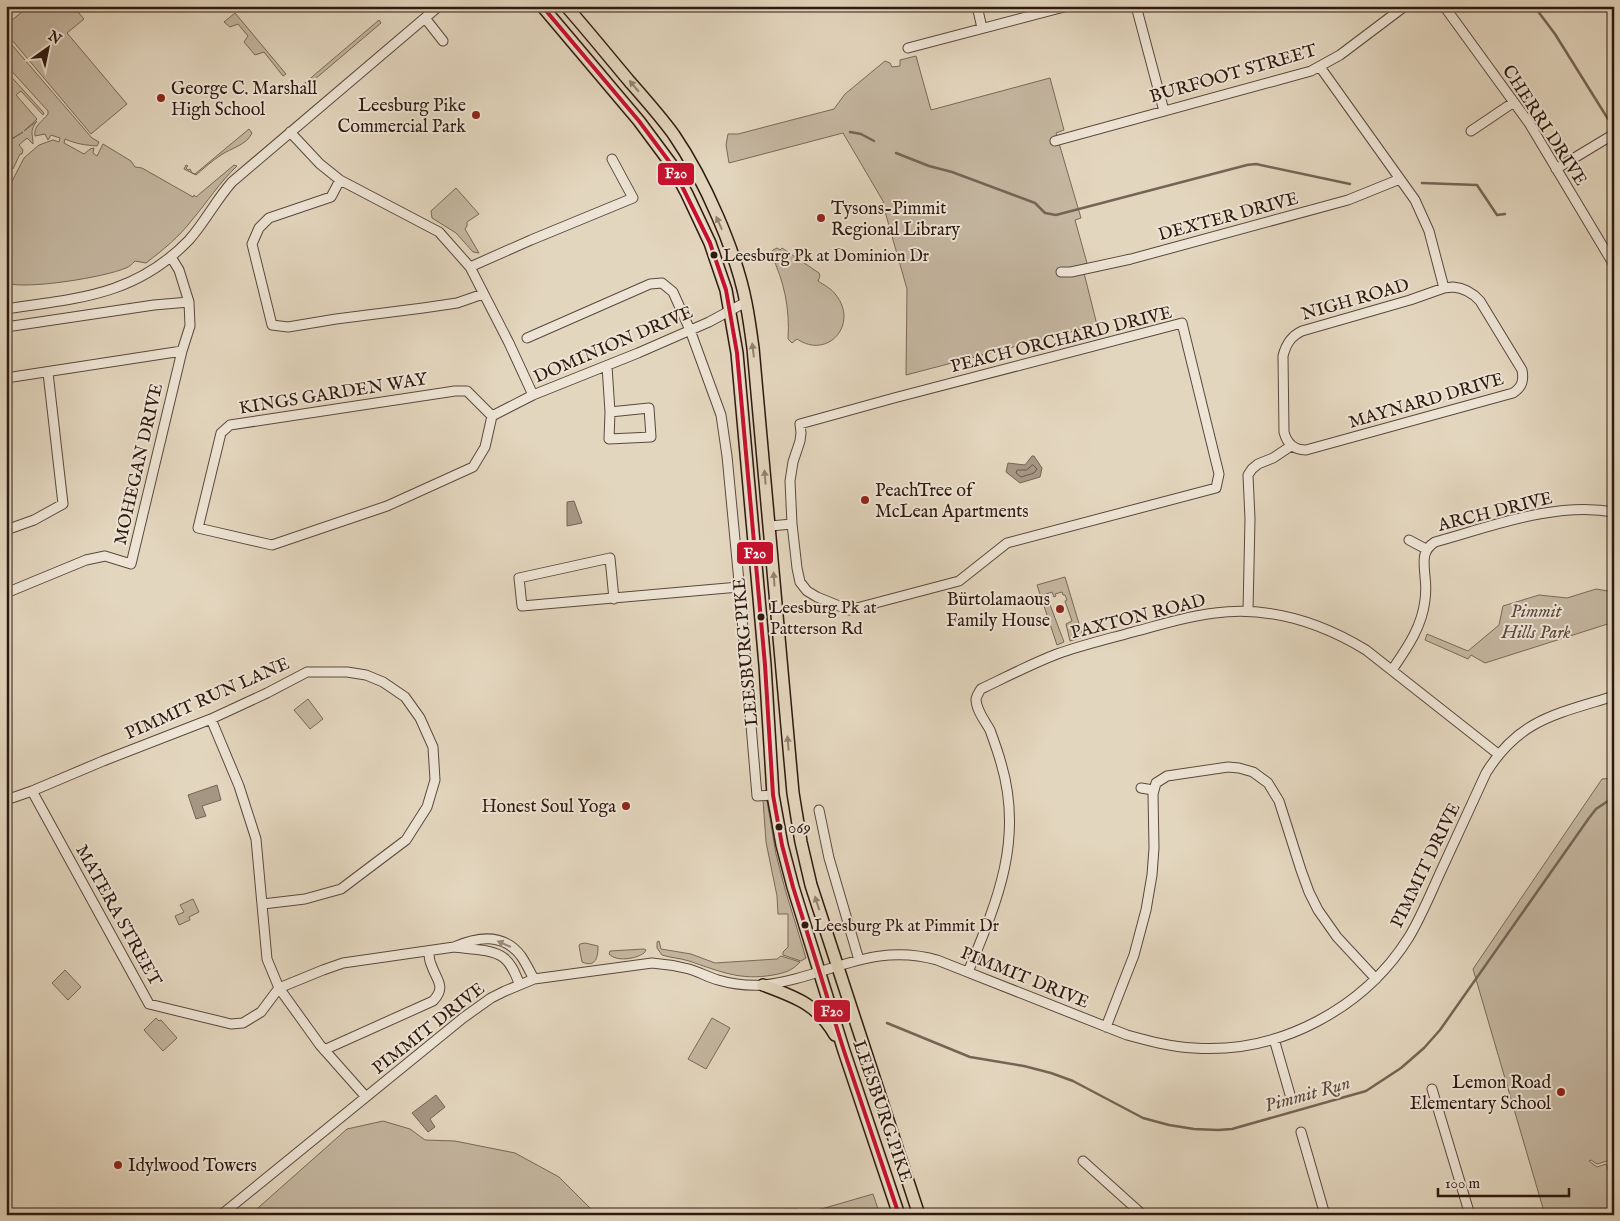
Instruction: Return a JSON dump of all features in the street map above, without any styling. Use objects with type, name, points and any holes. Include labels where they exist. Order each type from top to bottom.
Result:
[{"type":"main road","name":"LEESBURG PIKE","points":[[542,6],[639,120],[671,164],[710,243],[726,290],[737,353],[759,594],[773,795],[782,845],[793,887],[844,1051],[899,1215]]},
{"type":"main road","name":"LEESBURG PIKE","points":[[566,6],[674,135],[692,165],[726,237],[746,302],[753,348],[793,793],[801,842],[811,885],[919,1215]]},
{"type":"main road","points":[[763,985],[790,995],[811,1007],[830,1027],[844,1051]]},
{"type":"street","points":[[6,308],[100,294],[119,288],[153,270],[198,230],[222,193],[232,182],[439,6]]},
{"type":"street","points":[[977,6],[982,28]]},
{"type":"street","points":[[908,48],[1068,6]]},
{"type":"street","points":[[1136,6],[1164,111]]},
{"type":"street","name":"BURFOOT STREET","points":[[1055,141],[1311,71],[1347,50],[1405,6]]},
{"type":"street","name":"CHERRI DRIVE","points":[[1444,6],[1514,102],[1614,265]]},
{"type":"street","points":[[425,18],[443,41]]},
{"type":"street","points":[[1320,67],[1422,212],[1444,288]]},
{"type":"street","points":[[1472,131],[1514,102]]},
{"type":"street","points":[[290,132],[320,164],[340,180],[439,232],[470,267],[533,395]]},
{"type":"street","points":[[1556,170],[1614,134]]},
{"type":"street","points":[[470,267],[633,198],[612,159]]},
{"type":"street","name":"DEXTER DRIVE","points":[[1062,272],[1072,272],[1131,259],[1348,200],[1400,179]]},
{"type":"street","points":[[340,180],[331,197],[269,218],[259,228],[252,244],[272,324],[288,327],[457,303],[483,294]]},
{"type":"street","name":"MOHEGAN DRIVE","points":[[6,593],[86,560],[105,556],[131,564],[182,351],[190,326],[189,302],[179,270],[171,256]]},
{"type":"street","points":[[527,338],[650,284],[662,283],[674,292],[721,415],[728,456],[757,796],[773,795]]},
{"type":"street","name":"MAYNARD DRIVE","points":[[1291,446],[1306,450],[1466,407],[1514,393],[1519,389],[1523,378],[1522,370],[1480,301],[1461,288],[1444,288]]},
{"type":"street","name":"NIGH ROAD","points":[[1291,446],[1284,432],[1283,356],[1290,339],[1302,331],[1410,300],[1444,288]]},
{"type":"street","points":[[6,327],[189,302]]},
{"type":"street","name":"DOMINION DRIVE","points":[[492,416],[533,395],[608,366],[690,330],[746,302]]},
{"type":"street","name":"PEACH ORCHARD DRIVE","points":[[1182,323],[1218,474],[1216,488],[1007,544],[959,581],[849,610],[817,597],[807,591],[800,582],[796,568],[792,524],[790,481],[793,462],[800,441],[800,424],[1182,323]]},
{"type":"street","points":[[6,378],[182,351]]},
{"type":"street","points":[[608,366],[610,412],[608,439],[651,437],[649,408],[610,412]]},
{"type":"street","points":[[6,530],[34,520],[64,504],[48,373]]},
{"type":"street","name":"KINGS GARDEN WAY","points":[[454,391],[467,391],[492,416],[484,447],[473,467],[387,506],[272,545],[198,528],[221,433],[230,425],[454,391]]},
{"type":"street","points":[[1248,611],[1250,519],[1248,475],[1252,468],[1273,458],[1291,446]]},
{"type":"street","name":"ARCH DRIVE","points":[[1392,670],[1409,646],[1422,616],[1426,586],[1424,556],[1426,549],[1435,542],[1549,512],[1577,509],[1614,512]]},
{"type":"street","points":[[770,526],[792,524]]},
{"type":"street","points":[[1408,540],[1426,549]]},
{"type":"street","points":[[614,599],[610,558],[519,578],[522,606],[614,599],[740,587]]},
{"type":"street","name":"PAXTON ROAD","points":[[968,972],[1000,889],[1009,835],[1008,809],[1002,764],[976,700],[981,689],[1039,661],[1078,647],[1186,618],[1215,613],[1248,611],[1288,616],[1347,638],[1366,650],[1498,754]]},
{"type":"street","name":"PIMMIT RUN LANE","points":[[6,800],[210,718],[267,693],[307,672],[347,672],[366,675],[383,682],[405,697],[420,718],[433,747],[435,780],[427,807],[406,840],[342,889],[305,898],[263,904]]},
{"type":"street","name":"PIMMIT DRIVE","points":[[221,1215],[464,1018],[491,998],[534,979],[652,963],[690,970],[734,984],[763,985],[881,955],[911,954],[937,960],[1106,1027],[1150,1042],[1195,1048],[1232,1047],[1274,1039],[1318,1021],[1352,999],[1376,979],[1403,945],[1417,922],[1486,773],[1498,754],[1522,732],[1536,723],[1551,716],[1614,696]]},
{"type":"street","points":[[210,718],[239,786],[256,839],[267,959],[280,988],[324,1050],[366,1097]]},
{"type":"street","points":[[1106,1027],[1134,955],[1146,910],[1154,848],[1154,790],[1156,784],[1167,776],[1228,768],[1246,770],[1262,778],[1273,788],[1309,892],[1318,910],[1337,937],[1376,979]]},
{"type":"street","points":[[1141,788],[1154,790]]},
{"type":"street","name":"MATERA STREET","points":[[32,791],[149,1004],[231,1024],[242,1023],[261,1012],[280,988],[323,970],[343,964],[429,952],[485,938],[504,942],[514,948],[521,956],[534,979]]},
{"type":"street","points":[[819,810],[829,858],[859,960]]},
{"type":"street","name":"MATERA STREET","points":[[454,947],[496,953],[505,958],[512,967],[520,985]]},
{"type":"street","points":[[324,1050],[433,1001],[439,994],[441,986],[430,962],[429,952]]},
{"type":"street","points":[[1274,1039],[1291,1098]]},
{"type":"street","points":[[1432,1089],[1470,1215]]},
{"type":"street","points":[[1302,1132],[1325,1215]]},
{"type":"street","points":[[1083,1162],[1144,1215]]},
{"type":"green space","points":[[29,6],[73,6],[84,19],[67,33],[127,104],[91,134],[6,33],[6,25]]},
{"type":"green space","points":[[235,13],[286,74],[283,76],[264,52],[255,55],[244,42],[248,36],[238,24],[230,27],[224,22]]},
{"type":"green space","points":[[379,20],[381,23],[301,91],[299,88]]},
{"type":"green space","points":[[6,38],[92,138],[99,142],[97,146],[92,146],[65,139],[64,143],[84,154],[94,148],[93,153],[97,156],[103,144],[131,161],[135,167],[142,168],[193,197],[194,195],[196,197],[234,165],[237,166],[182,232],[146,263],[135,261],[127,268],[116,272],[66,282],[31,285],[6,283],[6,193],[24,158],[39,145],[53,140],[59,142],[60,138],[51,135],[48,140],[45,134],[35,136],[35,129],[48,114],[48,111],[6,65]]},
{"type":"green space","points":[[916,56],[931,110],[1050,78],[1064,130],[1056,133],[1081,218],[1075,220],[1087,263],[1082,265],[1097,325],[906,375],[907,289],[883,201],[843,133],[729,163],[726,145],[728,134],[738,134],[834,109],[845,94],[885,61],[890,63],[892,67],[900,66],[900,60]]},
{"type":"green space","points":[[6,71],[44,113],[43,115],[21,91],[16,95],[37,119],[24,131],[37,121],[32,130],[33,144],[27,138],[19,145],[23,150],[22,154],[20,154],[13,169],[8,167],[6,171],[6,143],[23,132],[6,142]]},
{"type":"green space","points":[[249,129],[252,133],[246,141],[221,155],[196,175],[192,173],[195,174]]},
{"type":"green space","points":[[186,165],[188,166],[186,168],[190,169],[192,173],[184,169]]},
{"type":"green space","points":[[456,188],[479,214],[467,222],[465,229],[479,253],[473,252],[456,233],[432,218],[431,211]]},
{"type":"green space","points":[[777,248],[780,250],[782,248],[819,273],[818,281],[834,293],[842,306],[844,317],[842,327],[837,336],[829,342],[819,345],[809,344],[797,339],[792,343],[788,339],[788,316],[785,295],[771,254]]},
{"type":"green space","points":[[1065,577],[1083,637],[1070,641],[1066,624],[1072,621],[1065,601],[1067,600],[1062,592],[1055,594],[1056,596],[1054,597],[1052,592],[1046,594],[1064,642],[1057,645],[1037,585]]},
{"type":"green space","name":"Pimmit Hills Park","points":[[1596,589],[1614,592],[1614,622],[1485,663],[1471,655],[1468,659],[1425,640],[1427,634],[1468,651],[1499,625],[1503,606],[1539,595],[1567,598]]},
{"type":"green space","points":[[308,699],[323,719],[310,729],[294,710]]},
{"type":"green space","name":"Lemon Road Elementary School","points":[[1614,778],[1614,1159],[1597,1164],[1591,1160],[1589,1161],[1597,1167],[1606,1164],[1614,1184],[1614,1215],[1545,1215],[1473,969],[1602,779]]},
{"type":"green space","points":[[763,800],[767,801],[776,854],[806,958],[801,961],[783,955],[783,952],[788,947],[788,914],[778,914],[777,896],[766,842]]},
{"type":"green space","points":[[193,899],[199,912],[189,917],[190,920],[179,925],[175,916],[184,912],[180,905]]},
{"type":"green space","points":[[659,941],[661,949],[691,954],[715,963],[777,959],[781,956],[800,962],[791,970],[781,973],[761,977],[740,976],[662,955],[657,948],[657,942]]},
{"type":"green space","points":[[585,943],[598,946],[597,957],[590,964],[582,962],[579,946]]},
{"type":"green space","points":[[646,950],[644,953],[631,958],[621,959],[609,954],[610,951]]},
{"type":"green space","points":[[65,970],[81,987],[68,1000],[52,983]]},
{"type":"green space","points":[[156,1018],[159,1021],[161,1020],[177,1038],[163,1051],[144,1030]]},
{"type":"green space","points":[[712,1018],[730,1028],[706,1069],[688,1059]]},
{"type":"green space","points":[[383,1121],[410,1129],[425,1140],[455,1141],[515,1153],[559,1177],[597,1215],[250,1215],[347,1129]]},
{"type":"green space","points":[[873,1194],[880,1215],[677,1215],[683,1212],[797,1209],[804,1214]]},
{"type":"water","points":[[1034,456],[1042,468],[1040,477],[1020,483],[1006,472],[1008,463],[1025,465]]},
{"type":"water","points":[[574,501],[582,523],[567,526],[567,502]]},
{"type":"water","points":[[217,785],[221,800],[202,806],[206,816],[196,819],[188,795]]},
{"type":"water","points":[[436,1095],[445,1107],[430,1119],[435,1127],[428,1132],[412,1113]]},
{"type":"waterway","points":[[1534,6],[1555,34],[1608,119]]},
{"type":"waterway","points":[[850,132],[861,134],[874,141]]},
{"type":"waterway","points":[[896,153],[1035,203],[1045,213],[1056,215],[1256,164],[1350,184]]},
{"type":"waterway","points":[[1422,183],[1477,185],[1497,215],[1505,214]]},
{"type":"waterway","name":"Pimmit Run","points":[[887,1023],[970,1057],[1024,1066],[1051,1073],[1073,1081],[1143,1118],[1194,1129],[1232,1129],[1366,1091],[1401,1068],[1424,1048],[1440,1030],[1589,818],[1596,809],[1614,797]]},
{"type":"transit line","name":"F20","points":[[542,6],[639,121],[671,164],[710,243],[726,290],[737,353],[765,665],[773,795],[782,845],[793,887],[844,1051],[899,1215]]},
{"type":"place","name":"George C. Marshall High School","points":[[161,98]]},
{"type":"place","name":"Leesburg Pike Commercial Park","points":[[476,115]]},
{"type":"place","name":"Tysons-Pimmit Regional Library","points":[[821,218]]},
{"type":"place","name":"Leesburg Pk at Dominion Dr","points":[[714,255]]},
{"type":"place","name":"PeachTree of McLean Apartments","points":[[865,500]]},
{"type":"place","name":"Bürtolamaous Family House","points":[[1060,609]]},
{"type":"place","name":"Leesburg Pk at Patterson Rd","points":[[761,617]]},
{"type":"place","name":"Honest Soul Yoga","points":[[626,806]]},
{"type":"place","name":"069","points":[[779,827]]},
{"type":"place","name":"Leesburg Pk at Pimmit Dr","points":[[805,925]]},
{"type":"place","name":"Lemon Road Elementary School","points":[[1561,1092]]},
{"type":"place","name":"Idylwood Towers","points":[[118,1165]]}]
